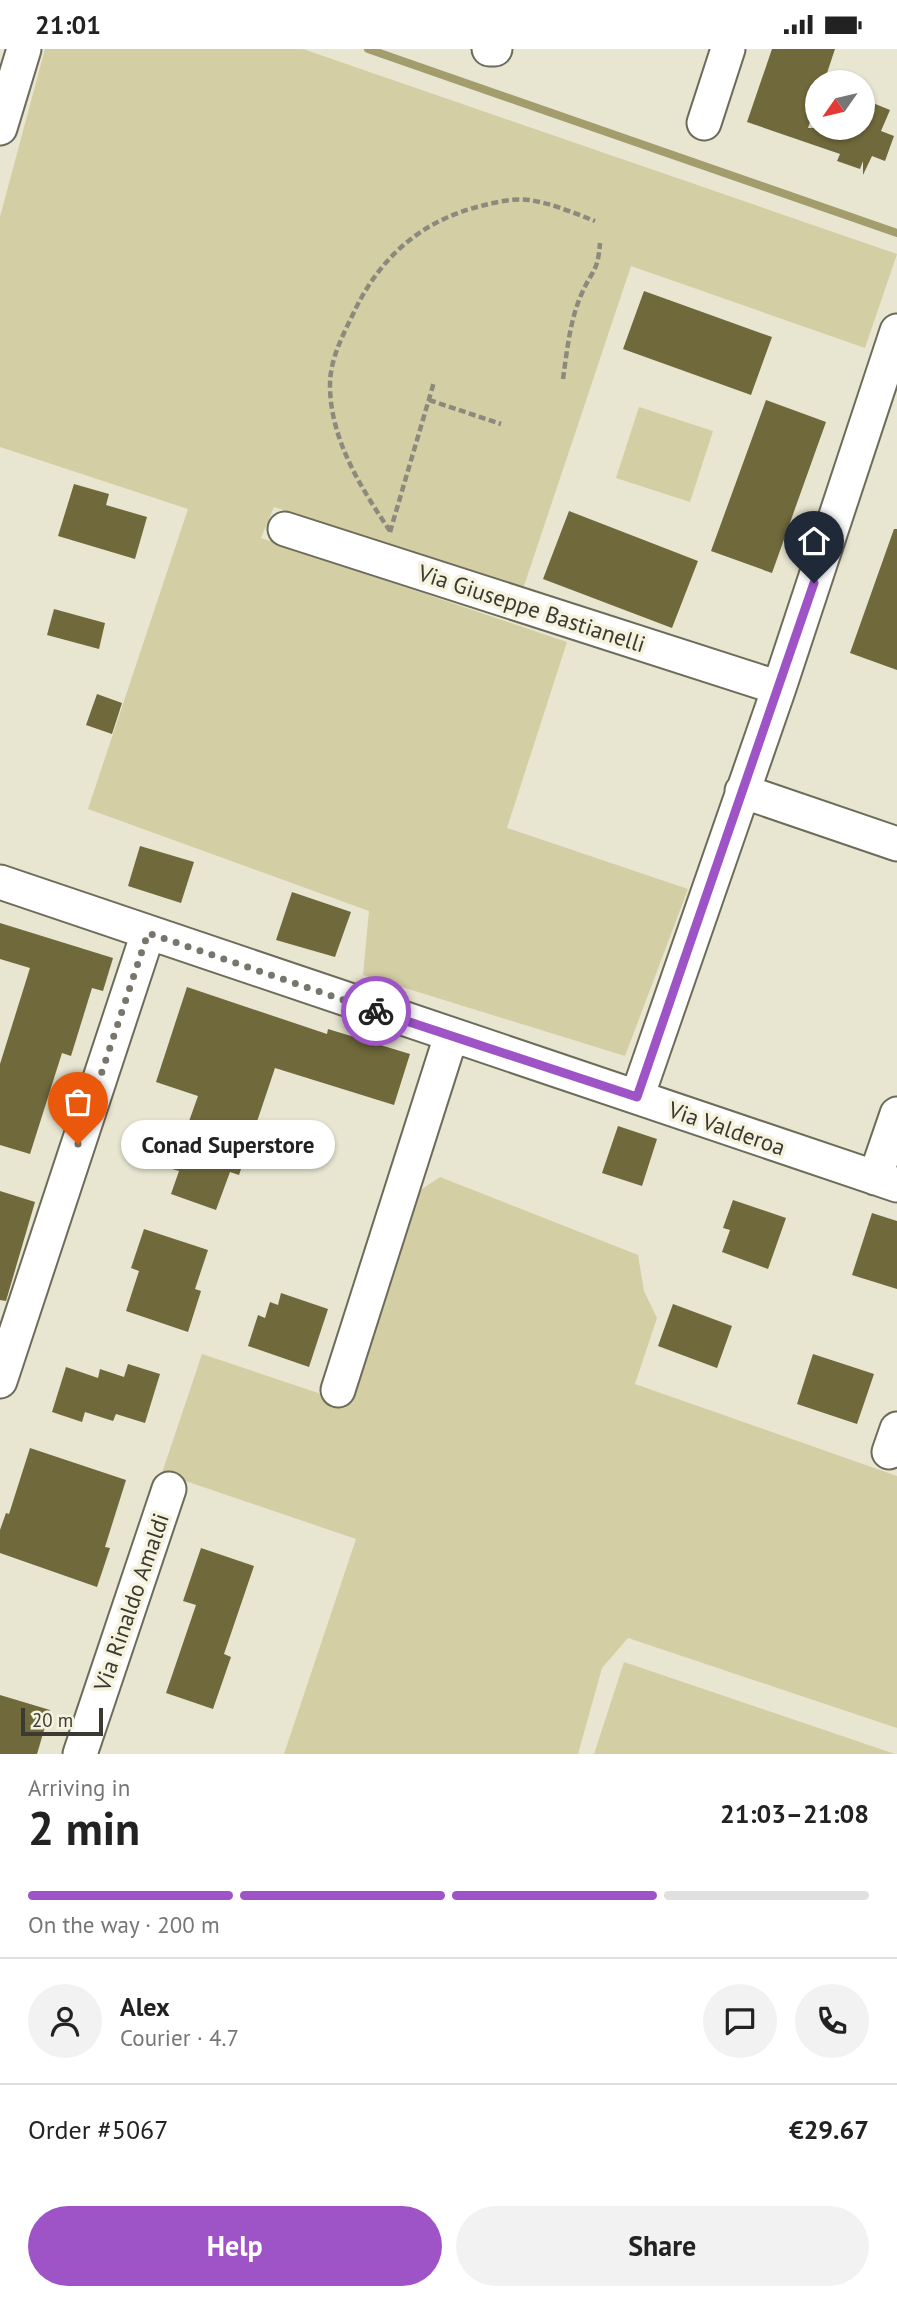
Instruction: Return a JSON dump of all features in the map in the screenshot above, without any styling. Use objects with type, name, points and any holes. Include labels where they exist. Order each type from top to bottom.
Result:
[{"type":"street","points":[[0,128],[24,49]]},
{"type":"street","points":[[489,49],[495,49]]},
{"type":"street","points":[[704,123],[728,49]]},
{"type":"street","points":[[637,1097],[779,688],[897,331]]},
{"type":"street","name":"Via Giuseppe Bastianelli","points":[[285,529],[386,546],[779,688]]},
{"type":"street","points":[[742,791],[897,844]]},
{"type":"street","name":"Via Valderoa","points":[[0,882],[451,1037],[886,1182]]},
{"type":"street","points":[[0,1381],[148,933]]},
{"type":"street","points":[[338,1390],[451,1037]]},
{"type":"street","points":[[886,1182],[897,1114]]},
{"type":"street","name":"Via Rinaldo Amaldi","points":[[80,1754],[169,1489]]},
{"type":"path","points":[[386,546],[346,454],[332,409],[333,364],[365,291],[380,267],[404,243],[428,226],[460,211],[495,202],[528,200],[595,221]]},
{"type":"path","points":[[563,379],[570,332],[582,293],[599,267],[600,243]]},
{"type":"path","points":[[386,546],[434,382]]},
{"type":"path","points":[[429,400],[500,424]]},
{"type":"shaded area","points":[[45,49],[303,49],[897,254],[865,348],[631,266],[523,589],[274,507],[261,538],[567,642],[507,828],[688,889],[625,1056],[363,975],[369,911],[88,809],[188,509],[0,447],[0,217]]},
{"type":"shaded area","points":[[639,407],[713,431],[690,502],[616,478]]},
{"type":"shaded area","points":[[440,1177],[638,1255],[644,1291],[657,1318],[635,1384],[897,1476],[897,1728],[628,1638],[602,1668],[578,1754],[284,1754],[356,1539],[162,1473],[202,1354],[348,1403],[419,1191]]},
{"type":"shaded area","points":[[624,1662],[895,1754],[594,1754]]},
{"type":"building","points":[[772,49],[835,49],[828,70],[805,70],[805,140],[875,140],[875,104],[890,110],[881,131],[894,136],[885,161],[872,156],[863,175],[863,161],[860,169],[837,161],[840,154],[747,122]]},
{"type":"building","points":[[644,291],[772,337],[751,395],[623,349]]},
{"type":"building","points":[[766,400],[826,422],[772,573],[711,551]]},
{"type":"building","points":[[74,484],[109,494],[106,505],[147,517],[135,559],[58,536]]},
{"type":"building","points":[[569,511],[698,561],[672,628],[543,579]]},
{"type":"building","points":[[894,529],[897,529],[897,670],[850,653]]},
{"type":"building","points":[[54,609],[105,623],[99,649],[47,635]]},
{"type":"building","points":[[97,694],[122,703],[112,734],[86,725]]},
{"type":"building","points":[[140,846],[194,862],[181,903],[128,886]]},
{"type":"building","points":[[292,892],[351,912],[335,957],[276,940]]},
{"type":"building","points":[[0,923],[113,958],[103,991],[92,988],[71,1056],[62,1053],[30,1154],[0,1145],[0,1064],[30,968],[0,959]]},
{"type":"building","points":[[187,987],[327,1034],[328,1029],[410,1054],[394,1105],[275,1068],[239,1175],[230,1172],[216,1210],[171,1194],[179,1171],[172,1169],[198,1096],[156,1082]]},
{"type":"building","points":[[618,1126],[657,1139],[642,1186],[602,1173]]},
{"type":"building","points":[[0,1191],[35,1202],[6,1301],[0,1300]]},
{"type":"building","points":[[733,1200],[786,1218],[768,1269],[722,1252],[730,1230],[723,1228]]},
{"type":"building","points":[[872,1213],[897,1221],[897,1289],[852,1275]]},
{"type":"building","points":[[144,1229],[208,1250],[195,1289],[201,1291],[188,1332],[126,1311],[139,1271],[131,1268]]},
{"type":"building","points":[[281,1293],[328,1309],[309,1367],[248,1346],[258,1315],[265,1318],[270,1302],[278,1305]]},
{"type":"building","points":[[673,1304],[732,1326],[717,1368],[658,1346]]},
{"type":"building","points":[[813,1354],[874,1374],[857,1424],[797,1404]]},
{"type":"building","points":[[128,1364],[160,1374],[145,1423],[116,1414],[113,1421],[85,1412],[82,1422],[52,1412],[66,1367],[98,1378],[100,1369],[124,1377]]},
{"type":"building","points":[[30,1448],[126,1480],[105,1547],[110,1548],[97,1587],[0,1553],[0,1530],[6,1513],[9,1514]]},
{"type":"building","points":[[201,1548],[254,1566],[224,1654],[231,1657],[213,1709],[166,1693],[196,1605],[183,1601]]},
{"type":"building","points":[[0,1695],[50,1710],[37,1754],[0,1754]]},
{"type":"waterway","points":[[368,49],[897,233]]},
{"type":"way so far","points":[[78,1144],[148,933],[376,1011]]},
{"type":"place","name":"Conad Superstore","points":[[78,1144]]},
{"type":"route","points":[[376,1011],[637,1097],[814,583]]}]
